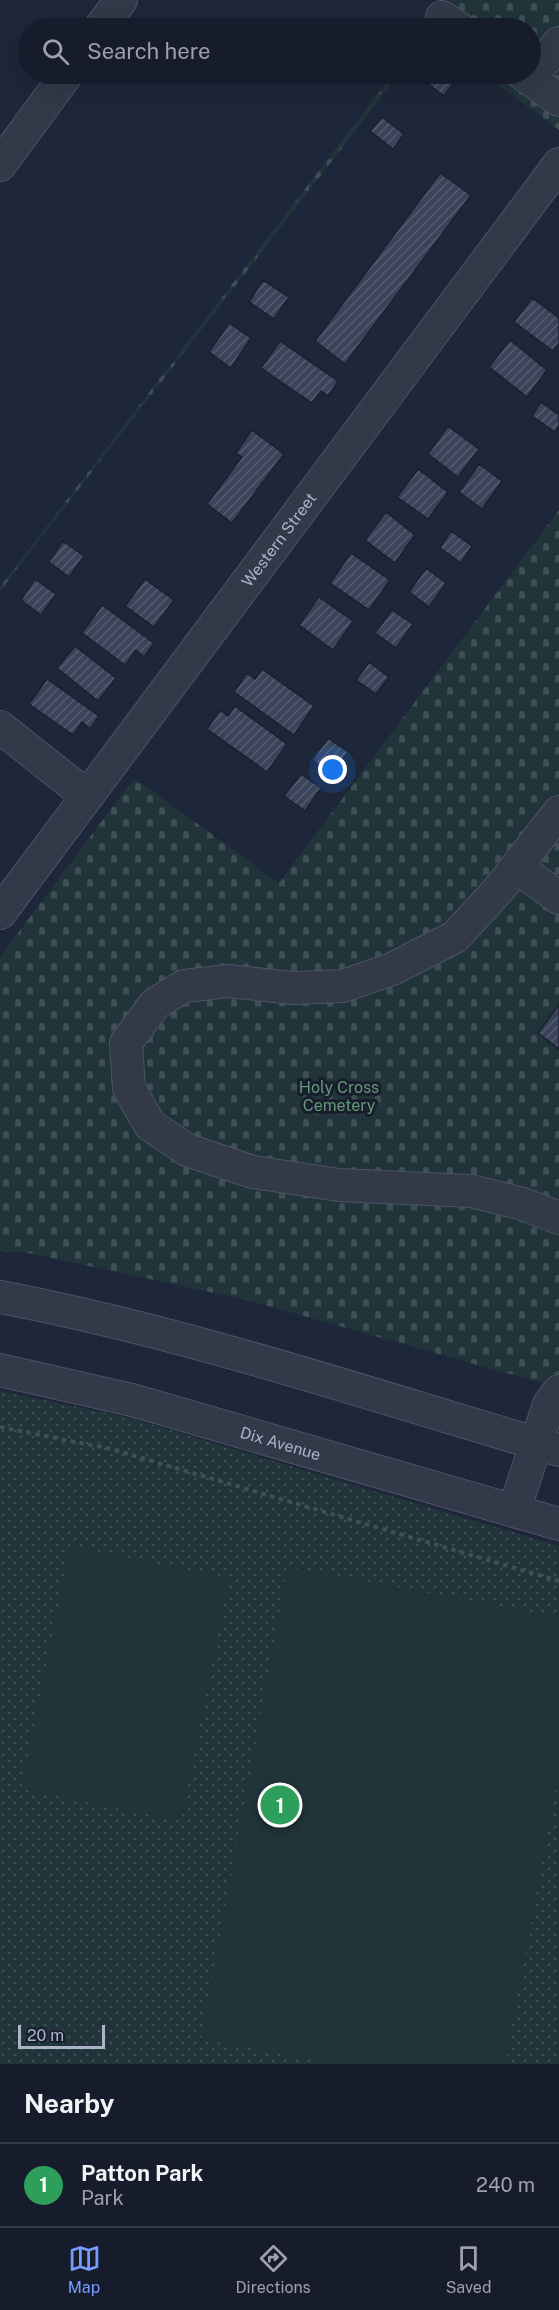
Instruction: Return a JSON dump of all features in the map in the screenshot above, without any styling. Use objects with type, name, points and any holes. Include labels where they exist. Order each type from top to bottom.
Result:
[{"type":"street","points":[[108,18],[121,0]]},
{"type":"street","points":[[541,62],[559,43]]},
{"type":"street","points":[[0,165],[60,84]]},
{"type":"street","points":[[538,84],[559,100]]},
{"type":"street","name":"Western Street","points":[[0,913],[559,164]]},
{"type":"street","points":[[0,727],[87,796]]},
{"type":"street","points":[[559,812],[517,867],[455,937],[392,969],[343,986],[293,988],[228,981],[184,986],[155,1004],[126,1043],[129,1088],[150,1125],[187,1150],[253,1172],[339,1185],[471,1191],[523,1204],[559,1218]]},
{"type":"street","points":[[517,867],[559,897]]},
{"type":"street","points":[[0,1298],[56,1308],[197,1344],[547,1447]]},
{"type":"street","name":"Dix Avenue","points":[[0,1370],[132,1400],[559,1524]]},
{"type":"street","points":[[514,1511],[547,1447],[549,1404],[559,1390]]},
{"type":"path","points":[[0,1427],[111,1449],[559,1581]]},
{"type":"green space","points":[[450,0],[559,0],[559,130],[497,84],[541,84],[541,18],[436,18]]},
{"type":"green space","points":[[385,84],[391,84],[0,591],[0,587]]},
{"type":"green space","name":"Holy Cross Cemetery","points":[[559,510],[559,1388],[247,1300],[28,1253],[0,1251],[0,957],[134,778],[279,883]]},
{"type":"green space","points":[[0,1391],[126,1417],[559,1546],[559,2064],[0,2064]]},
{"type":"green space","points":[[70,1546],[229,1578],[181,1821],[21,1789]]},
{"type":"green space","points":[[288,1567],[559,1617],[559,1768],[505,2064],[334,2064],[201,2039]]},
{"type":"building","points":[[428,84],[453,84],[444,96]]},
{"type":"building","points":[[382,117],[404,134],[393,149],[370,131]]},
{"type":"building","points":[[440,173],[471,195],[345,364],[315,341]]},
{"type":"building","points":[[263,280],[289,297],[274,319],[249,302]]},
{"type":"building","points":[[532,298],[559,318],[559,343],[553,351],[514,322]]},
{"type":"building","points":[[229,323],[251,338],[231,368],[209,352]]},
{"type":"building","points":[[510,340],[547,370],[527,397],[489,367]]},
{"type":"building","points":[[280,341],[338,381],[328,396],[321,391],[312,403],[261,368]]},
{"type":"building","points":[[541,402],[559,415],[559,426],[555,432],[532,416]]},
{"type":"building","points":[[448,426],[479,449],[458,477],[428,454]]},
{"type":"building","points":[[252,430],[284,454],[232,523],[207,504],[242,457],[236,453]]},
{"type":"building","points":[[479,464],[502,481],[482,509],[459,492]]},
{"type":"building","points":[[418,469],[448,492],[428,519],[397,497]]},
{"type":"building","points":[[386,512],[415,535],[395,563],[365,540]]},
{"type":"building","points":[[451,531],[472,546],[461,563],[440,548]]},
{"type":"building","points":[[63,541],[84,556],[69,577],[49,562]]},
{"type":"building","points":[[351,553],[390,580],[369,610],[330,583]]},
{"type":"building","points":[[426,568],[446,583],[429,607],[409,592]]},
{"type":"building","points":[[35,579],[56,594],[41,615],[21,600]]},
{"type":"building","points":[[145,579],[174,600],[154,627],[125,606]]},
{"type":"building","points":[[319,597],[353,621],[333,650],[299,625]]},
{"type":"building","points":[[102,605],[154,643],[144,657],[136,650],[125,665],[82,633]]},
{"type":"building","points":[[392,610],[413,624],[396,648],[375,633]]},
{"type":"building","points":[[75,646],[116,678],[98,701],[57,668]]},
{"type":"building","points":[[369,662],[389,677],[376,694],[356,680]]},
{"type":"building","points":[[262,669],[314,706],[294,735],[234,692],[247,673],[255,679]]},
{"type":"building","points":[[47,679],[99,716],[90,729],[82,722],[73,735],[29,704]]},
{"type":"building","points":[[235,706],[287,744],[267,772],[207,729],[220,710],[228,716]]},
{"type":"building","points":[[328,738],[348,752],[332,775],[312,760]]},
{"type":"building","points":[[301,774],[321,788],[305,811],[284,796]]},
{"type":"building","points":[[559,1005],[559,1049],[538,1033]]},
{"type":"place","name":"Patton Park","points":[[280,1805]]}]
